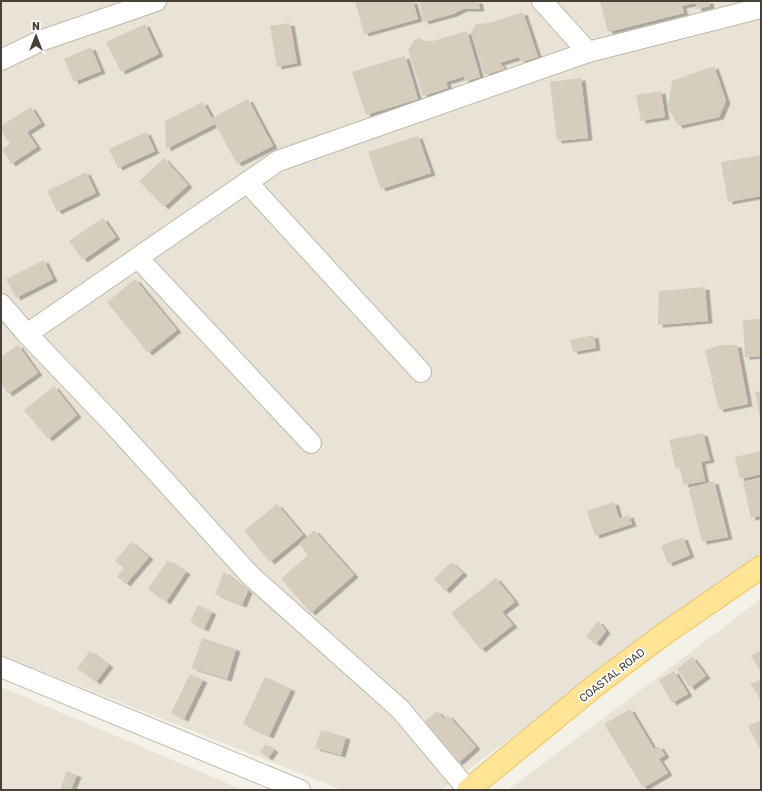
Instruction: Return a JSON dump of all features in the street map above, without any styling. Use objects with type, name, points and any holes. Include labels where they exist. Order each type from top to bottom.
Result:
[{"type":"main road","name":"COASTAL ROAD","points":[[468,790],[596,685],[664,634],[761,567]]},
{"type":"street","points":[[1,60],[40,41],[156,1]]},
{"type":"street","points":[[542,1],[588,52]]},
{"type":"street","points":[[26,334],[278,161],[588,52],[761,8]]},
{"type":"street","points":[[247,182],[421,372]]},
{"type":"street","points":[[138,258],[311,443]]},
{"type":"street","points":[[1,304],[26,334],[114,425],[251,576],[400,709],[468,790]]},
{"type":"street","points":[[1,667],[300,790]]},
{"type":"shaded area","points":[[1,1],[761,1],[761,553],[441,790],[342,790],[1,655]]},
{"type":"shaded area","points":[[761,599],[761,790],[508,790]]},
{"type":"shaded area","points":[[1,687],[243,790],[1,790]]},
{"type":"building","points":[[355,1],[413,1],[418,19],[364,34]]},
{"type":"building","points":[[419,1],[478,1],[480,9],[463,9],[453,14],[424,22]]},
{"type":"building","points":[[709,1],[710,6],[697,9],[696,3],[682,6],[684,13],[608,32],[600,2]]},
{"type":"building","points":[[523,12],[538,57],[521,62],[519,57],[500,63],[505,69],[485,75],[471,33],[476,24],[489,23]]},
{"type":"building","points":[[290,23],[297,63],[277,67],[270,26]]},
{"type":"building","points":[[145,24],[159,54],[121,72],[106,42]]},
{"type":"building","points":[[467,31],[480,77],[463,82],[465,76],[446,82],[448,88],[423,96],[408,50],[414,40],[420,38],[423,41],[433,41]]},
{"type":"building","points":[[91,47],[101,71],[74,82],[64,59]]},
{"type":"building","points":[[405,56],[418,99],[366,115],[352,72]]},
{"type":"building","points":[[714,66],[726,101],[719,117],[678,126],[668,107],[672,81]]},
{"type":"building","points":[[581,78],[588,138],[557,141],[550,82]]},
{"type":"building","points":[[661,91],[665,117],[641,121],[636,95]]},
{"type":"building","points":[[248,99],[273,146],[237,164],[212,118]]},
{"type":"building","points":[[203,102],[215,124],[166,149],[165,121]]},
{"type":"building","points":[[31,107],[41,123],[27,132],[37,147],[11,164],[2,149],[10,144],[1,131],[1,126]]},
{"type":"building","points":[[146,132],[155,151],[118,168],[109,149]]},
{"type":"building","points":[[418,136],[431,173],[381,189],[368,152]]},
{"type":"building","points":[[761,155],[761,196],[728,202],[721,162]]},
{"type":"building","points":[[164,158],[188,185],[164,207],[139,181]]},
{"type":"building","points":[[86,172],[96,193],[57,212],[47,191]]},
{"type":"building","points":[[103,218],[116,237],[83,260],[69,241]]},
{"type":"building","points":[[44,260],[53,279],[16,298],[6,279]]},
{"type":"building","points":[[135,279],[177,330],[148,353],[107,302]]},
{"type":"building","points":[[705,287],[708,321],[658,325],[659,291]]},
{"type":"building","points":[[761,319],[761,356],[745,357],[743,320]]},
{"type":"building","points":[[594,335],[596,348],[573,352],[570,340]]},
{"type":"building","points":[[18,345],[38,373],[8,394],[1,383],[1,357]]},
{"type":"building","points":[[722,345],[737,345],[748,404],[719,410],[705,350]]},
{"type":"building","points":[[54,386],[77,415],[48,439],[24,410]]},
{"type":"building","points":[[761,391],[761,417],[760,417],[755,392]]},
{"type":"building","points":[[703,433],[710,460],[701,462],[705,481],[684,485],[680,468],[676,469],[669,440]]},
{"type":"building","points":[[761,451],[761,474],[740,479],[735,457]]},
{"type":"building","points":[[761,478],[761,516],[751,518],[743,482]]},
{"type":"building","points":[[714,481],[728,537],[702,542],[689,489]]},
{"type":"building","points":[[614,502],[619,518],[629,515],[632,524],[595,536],[587,511]]},
{"type":"building","points":[[277,504],[303,535],[270,562],[244,531]]},
{"type":"building","points":[[314,530],[354,575],[311,613],[281,579],[308,555],[299,544]]},
{"type":"building","points":[[683,537],[690,555],[668,564],[661,546]]},
{"type":"building","points":[[131,542],[149,557],[126,584],[117,577],[124,568],[115,561]]},
{"type":"building","points":[[168,560],[186,572],[166,602],[148,589]]},
{"type":"building","points":[[451,562],[463,573],[445,591],[434,579]]},
{"type":"building","points":[[224,572],[248,591],[242,605],[215,594]]},
{"type":"building","points":[[496,578],[515,602],[502,612],[513,625],[481,650],[451,613]]},
{"type":"building","points":[[198,605],[212,612],[204,629],[190,622]]},
{"type":"building","points":[[598,621],[606,631],[596,644],[586,637]]},
{"type":"building","points":[[202,638],[236,649],[227,679],[192,668]]},
{"type":"building","points":[[761,650],[761,672],[751,656]]},
{"type":"building","points":[[90,651],[109,665],[96,682],[77,668]]},
{"type":"building","points":[[692,657],[706,676],[690,688],[677,669]]},
{"type":"building","points":[[674,671],[688,694],[672,703],[659,680]]},
{"type":"building","points":[[190,674],[203,680],[184,719],[171,713]]},
{"type":"building","points":[[265,677],[291,689],[269,736],[243,724]]},
{"type":"building","points":[[761,679],[761,701],[750,683],[754,683]]},
{"type":"building","points":[[630,709],[654,749],[659,746],[665,755],[659,759],[668,773],[643,788],[604,724]]},
{"type":"building","points":[[437,711],[444,719],[448,715],[476,747],[458,763],[423,723]]},
{"type":"building","points":[[761,720],[761,751],[748,726]]},
{"type":"building","points":[[321,730],[346,737],[341,755],[315,748]]},
{"type":"building","points":[[266,744],[274,750],[268,758],[260,752]]},
{"type":"building","points":[[67,771],[77,775],[71,790],[60,790]]}]
